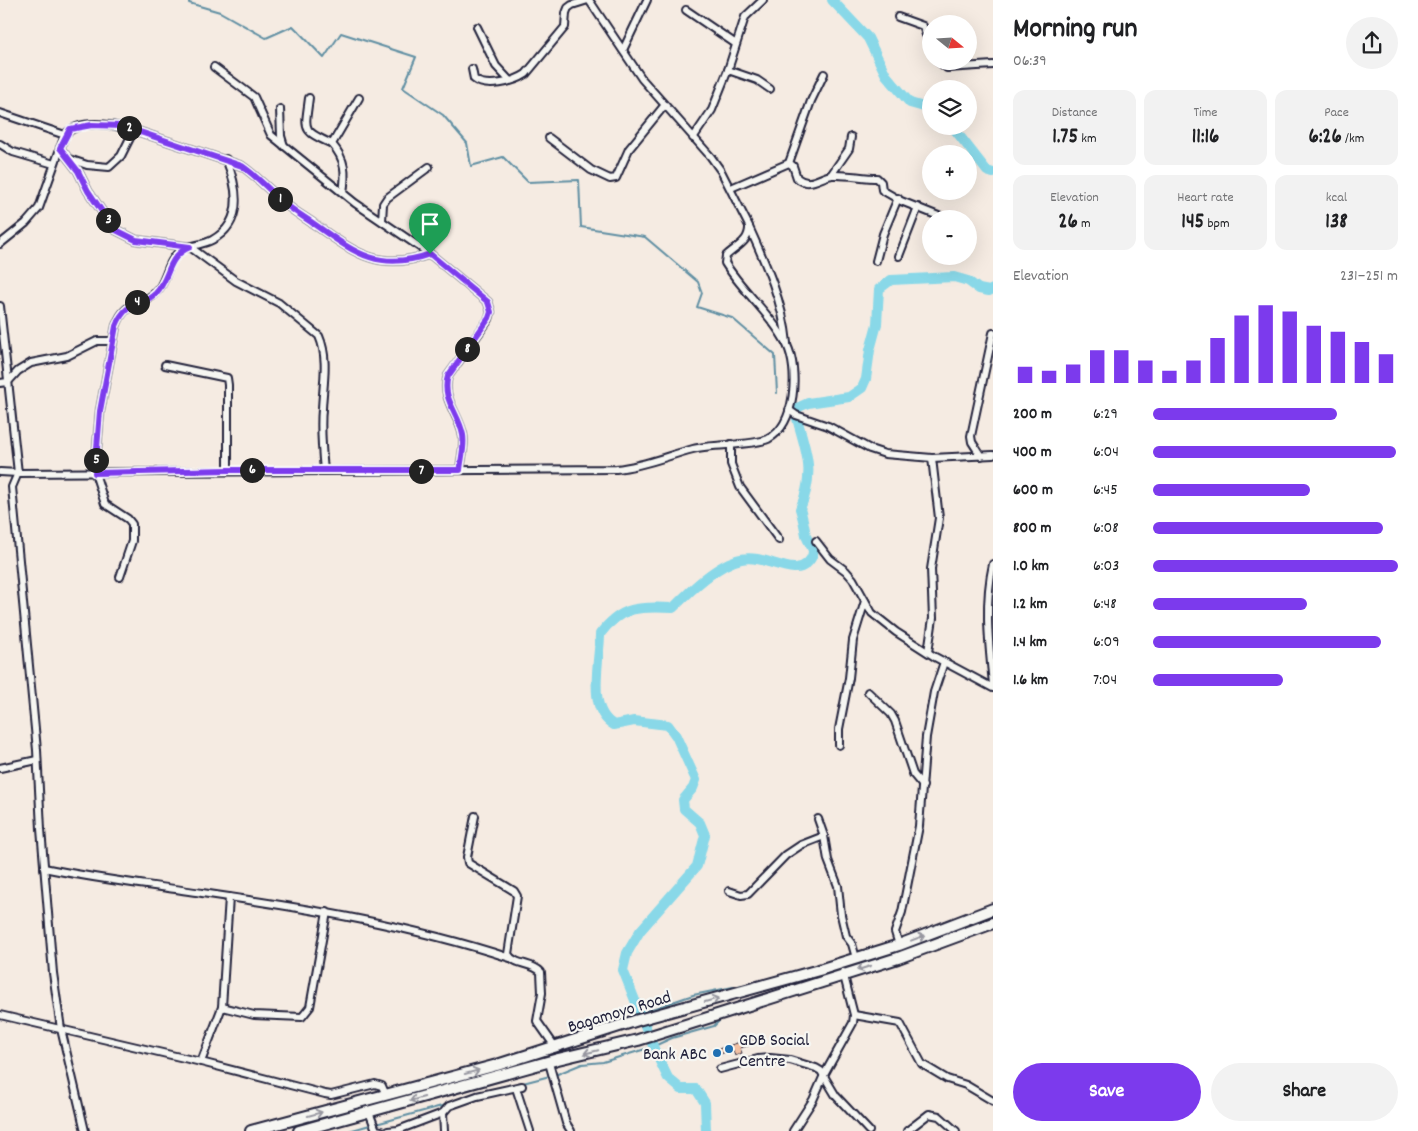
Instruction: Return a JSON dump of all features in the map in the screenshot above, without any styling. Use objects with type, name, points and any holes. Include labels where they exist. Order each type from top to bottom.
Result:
[{"type":"highway","name":"Bagamoyo Road","points":[[251,1131],[556,1048],[634,1022],[841,963],[899,945],[993,909]]},
{"type":"highway","name":"Bagamoyo Road","points":[[299,1131],[670,1031],[844,975],[993,923]]},
{"type":"street","points":[[0,472],[616,470],[641,466],[695,449],[768,438],[783,423],[789,410],[795,370],[772,281],[731,188],[711,157],[642,79],[588,0],[568,8],[565,28],[526,74],[520,78],[493,84],[480,82],[474,79],[472,69]]},
{"type":"street","points":[[623,50],[648,0]]},
{"type":"street","points":[[693,138],[712,110],[728,70],[745,17],[763,0]]},
{"type":"street","points":[[686,10],[736,44]]},
{"type":"street","points":[[898,17],[922,26]]},
{"type":"street","points":[[477,27],[496,66],[509,80]]},
{"type":"street","points":[[978,66],[993,65]]},
{"type":"street","points":[[214,67],[254,97],[271,135],[343,193],[430,254],[488,302],[491,312],[489,318],[448,376],[446,385],[447,396],[463,435],[460,470]]},
{"type":"street","points":[[728,70],[757,80],[770,89]]},
{"type":"street","points":[[731,188],[789,163],[811,101],[824,74]]},
{"type":"street","points":[[309,98],[307,130],[312,135],[332,144],[338,151],[344,164],[343,193]]},
{"type":"street","points":[[332,144],[359,98]]},
{"type":"street","points":[[549,138],[591,170],[610,179],[616,178],[629,149],[664,106]]},
{"type":"street","points":[[280,109],[284,146]]},
{"type":"street","points":[[0,113],[65,135]]},
{"type":"street","points":[[0,244],[33,216],[43,197],[65,135],[70,129],[92,125],[122,126],[242,166],[257,176],[283,202],[357,252],[373,258],[398,262],[410,261],[430,254]]},
{"type":"street","points":[[70,159],[87,165],[109,167],[121,156],[134,130]]},
{"type":"street","points":[[831,175],[849,149],[851,137]]},
{"type":"street","points":[[0,144],[13,152],[54,164]]},
{"type":"street","points":[[60,148],[70,159],[88,191],[114,229],[136,240],[190,247],[236,281],[278,303],[319,336],[325,363],[321,410],[324,471]]},
{"type":"street","points":[[120,576],[132,541],[132,524],[128,519],[105,504],[95,473],[98,430],[113,341],[120,314],[127,307],[156,292],[174,258],[181,251],[211,240],[224,232],[232,223],[236,194],[234,181],[226,160]]},
{"type":"street","points":[[789,163],[793,166],[798,178],[805,182],[813,182],[831,175],[877,178],[881,182],[882,190],[925,210]]},
{"type":"street","points":[[382,221],[383,204],[387,198],[429,167]]},
{"type":"street","points":[[876,261],[883,234],[898,198]]},
{"type":"street","points":[[899,256],[918,207]]},
{"type":"street","points":[[749,226],[748,236],[727,254],[725,263],[787,344]]},
{"type":"street","points":[[0,306],[18,473],[12,488],[37,760],[53,973],[61,1029],[86,1131]]},
{"type":"street","points":[[981,456],[972,442],[971,436],[993,333]]},
{"type":"street","points":[[0,383],[8,382],[18,371],[31,363],[67,356],[97,341],[113,341]]},
{"type":"street","points":[[165,365],[227,378],[228,470]]},
{"type":"street","points":[[789,410],[796,415],[828,426],[870,449],[884,454],[932,458],[993,455]]},
{"type":"street","points":[[731,444],[731,464],[740,487],[779,540]]},
{"type":"street","points":[[928,652],[933,618],[931,569],[939,518],[932,458]]},
{"type":"street","points":[[816,541],[830,558],[849,575],[872,613],[896,632],[944,662],[993,688]]},
{"type":"street","points":[[993,564],[989,589],[988,616],[993,684]]},
{"type":"street","points":[[839,745],[839,729],[849,678],[853,640],[865,601]]},
{"type":"street","points":[[899,945],[895,932],[907,889],[919,826],[929,717],[934,692],[944,662]]},
{"type":"street","points":[[868,692],[891,714],[913,774],[923,786]]},
{"type":"street","points":[[0,768],[37,760]]},
{"type":"street","points":[[475,816],[467,857],[468,863],[514,891],[517,896],[508,951],[510,958]]},
{"type":"street","points":[[818,819],[824,836],[828,860],[838,886],[841,915],[846,936],[852,944],[856,958]]},
{"type":"street","points":[[729,891],[741,895],[748,894],[786,855],[801,845],[824,836]]},
{"type":"street","points":[[44,868],[327,912],[471,945],[510,958],[515,962],[536,968],[541,972],[542,993],[537,1021],[556,1048]]},
{"type":"street","points":[[201,1062],[222,1007],[229,897]]},
{"type":"street","points":[[222,1007],[254,1015],[302,1017],[310,1007],[312,999],[327,912]]},
{"type":"street","points":[[793,1131],[813,1100],[850,1029],[854,1015],[841,963]]},
{"type":"street","points":[[0,1015],[201,1062],[325,1094],[331,1095],[378,1084],[382,1086],[386,1095]]},
{"type":"street","points":[[854,1015],[900,1023],[922,1064],[947,1079],[966,1085],[993,1101]]},
{"type":"street","points":[[720,1069],[758,1059],[770,1058],[790,1060],[816,1068],[824,1076],[836,1096],[869,1131]]},
{"type":"street","points":[[549,1063],[566,1123],[572,1131]]},
{"type":"street","points":[[388,1131],[398,1130],[443,1113],[449,1106],[519,1087],[530,1131]]},
{"type":"street","points":[[369,1112],[377,1131]]},
{"type":"street","points":[[443,1113],[444,1131]]},
{"type":"street","points":[[907,1131],[929,1114],[939,1116],[956,1131]]},
{"type":"building","name":"GDB Social Centre","points":[[753,1038],[755,1044],[740,1048],[742,1053],[735,1056],[733,1050],[713,1056],[712,1051]]},
{"type":"waterway","points":[[189,0],[189,3],[220,12],[266,38],[293,26],[324,58],[341,33],[416,57],[403,88],[443,115],[467,143],[471,166],[503,157],[528,182],[579,180],[581,227],[645,237],[698,282],[702,293],[697,307],[732,318],[775,355],[777,393]]},
{"type":"waterway","points":[[832,0],[868,38],[886,75],[910,103],[922,106]]},
{"type":"waterway","points":[[959,135],[987,171],[993,173]]},
{"type":"waterway","points":[[706,1131],[705,1103],[696,1089],[681,1089],[668,1078],[655,1051],[623,970],[627,953],[640,931],[697,866],[705,835],[700,823],[684,809],[683,800],[693,788],[696,780],[676,736],[668,725],[634,721],[614,725],[605,718],[597,697],[596,684],[600,634],[616,618],[632,610],[651,607],[673,608],[704,579],[732,562],[748,558],[794,568],[806,564],[813,552],[800,509],[808,483],[808,462],[796,415],[797,408],[808,403],[849,397],[862,388],[866,379],[870,350],[877,324],[879,289],[891,280],[954,277],[968,281],[979,289],[989,291],[993,289]]},
{"type":"waterway","points":[[614,1022],[693,995],[758,982]]},
{"type":"waterway","points":[[555,1075],[582,1064],[603,1062],[652,1047],[672,1038],[714,1026],[720,1020]]},
{"type":"waterway","points":[[475,1066],[518,1053]]},
{"type":"waterway","points":[[523,1083],[550,1076]]},
{"type":"waterway","points":[[376,1124],[449,1104]]},
{"type":"waterway","points":[[349,1131],[370,1125]]},
{"type":"place","name":"GDB Social Centre","points":[[729,1049]]},
{"type":"place","name":"Bank ABC","points":[[717,1053]]},
{"type":"route","points":[[92,125],[122,126],[242,166],[257,176],[283,202],[334,238],[347,247],[373,258],[398,262],[410,261],[430,254],[488,302],[491,312],[489,318],[448,376],[446,385],[447,396],[463,435],[464,444],[460,470],[228,470],[95,473],[100,411],[109,359],[120,314],[127,307],[156,292],[162,284],[174,258],[181,251],[190,247],[136,240],[114,229],[88,191],[78,171],[60,148],[65,135],[70,129],[92,125]]}]
